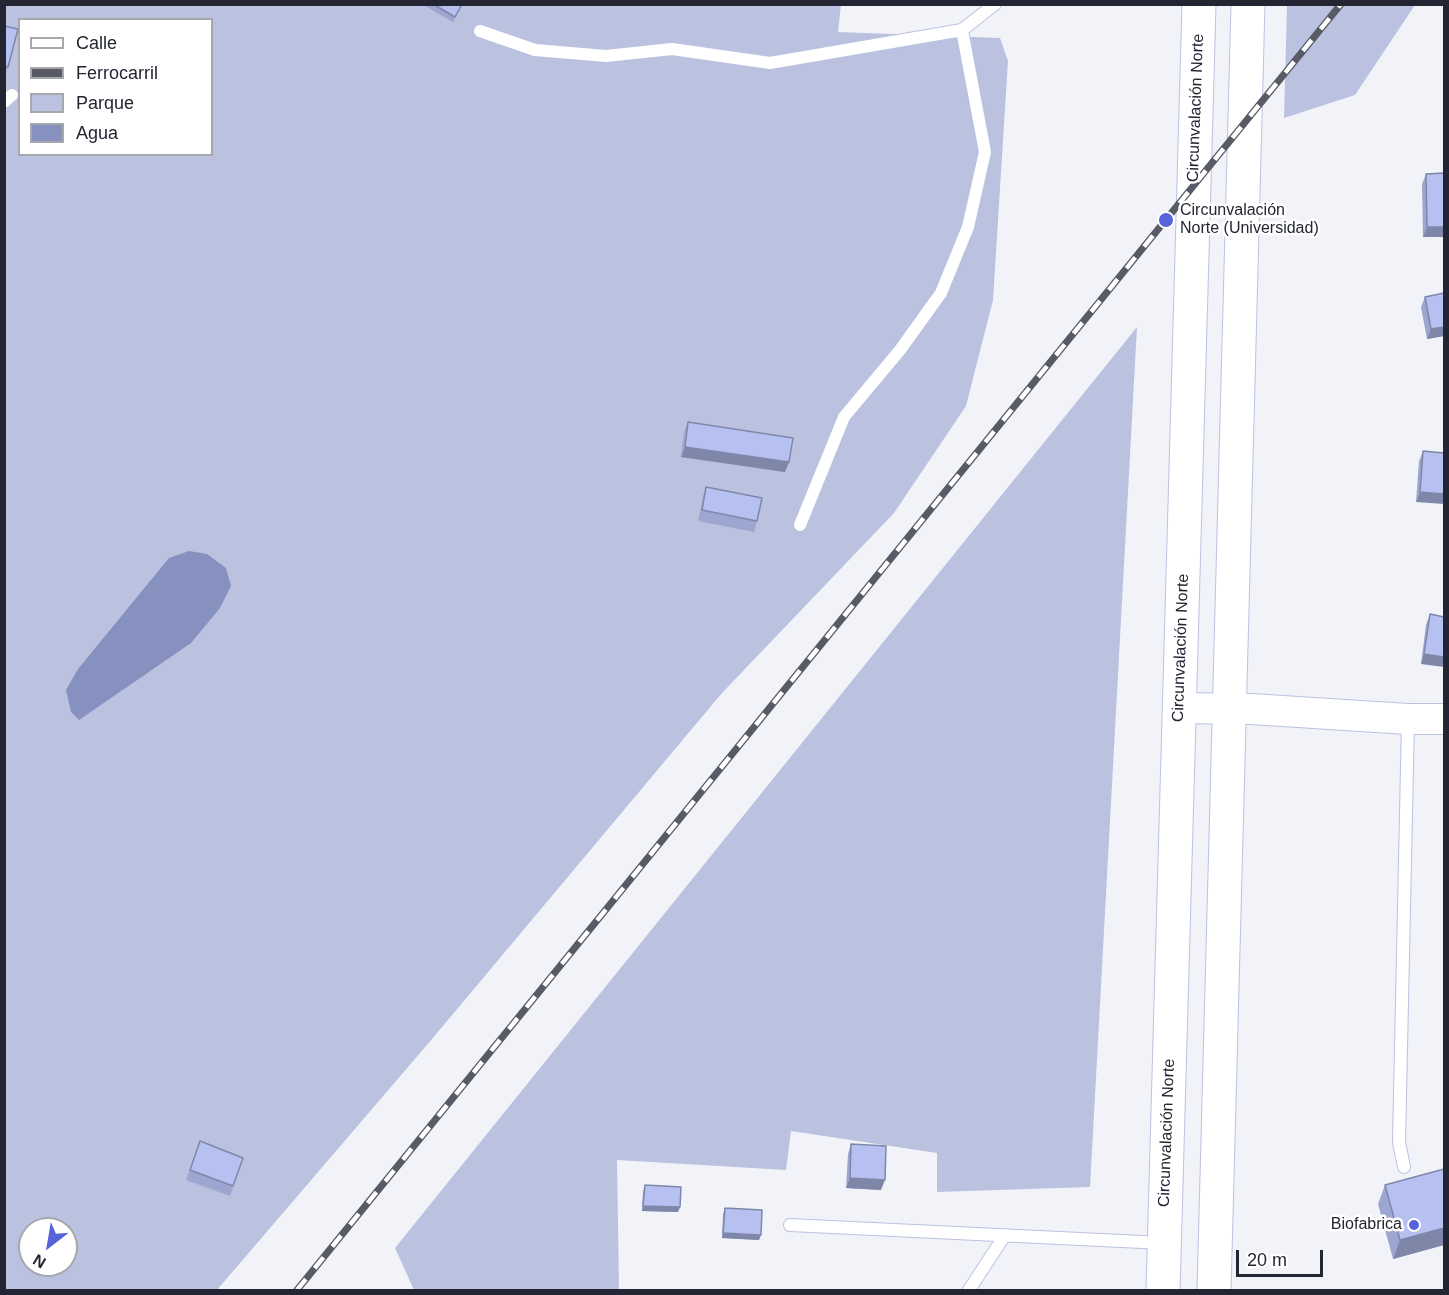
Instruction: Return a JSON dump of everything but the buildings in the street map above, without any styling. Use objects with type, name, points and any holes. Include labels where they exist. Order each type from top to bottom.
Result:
[{"type":"highway","name":"Circunvalación Norte","points":[[1163,1290],[1199,4]]},
{"type":"highway","points":[[1214,1290],[1248,4]]},
{"type":"street","points":[[1179,708],[1229,708],[1408,719],[1444,719]]},
{"type":"lane","points":[[480,31],[535,50],[606,56],[672,49],[770,63],[962,30],[995,4]]},
{"type":"lane","points":[[801,525],[844,417],[900,350],[941,293],[968,227],[985,152],[962,30]]},
{"type":"lane","points":[[1404,1167],[1399,1142],[1408,719]]},
{"type":"lane","points":[[790,1225],[1164,1243]]},
{"type":"lane","points":[[969,1290],[1005,1235]]},
{"type":"green space","points":[[841,4],[838,32],[1000,38],[1008,61],[993,300],[966,406],[894,513],[722,693],[432,1039],[217,1290],[5,1290],[5,5]]},
{"type":"green space","points":[[1287,5],[1415,5],[1355,95],[1284,118]]},
{"type":"green space","points":[[1137,327],[1090,1187],[937,1192],[937,1153],[791,1131],[786,1170],[617,1160],[619,1290],[414,1290],[395,1248]]},
{"type":"water","points":[[189,551],[207,554],[226,568],[231,586],[220,608],[191,643],[79,720],[71,712],[66,690],[78,669],[169,558]]},
{"type":"railway","points":[[297,1290],[1341,4]]},
{"type":"place","name":"Circunvalación Norte (Universidad)","points":[[1166,220]]},
{"type":"place","name":"Biofabrica","points":[[1414,1225]]}]
